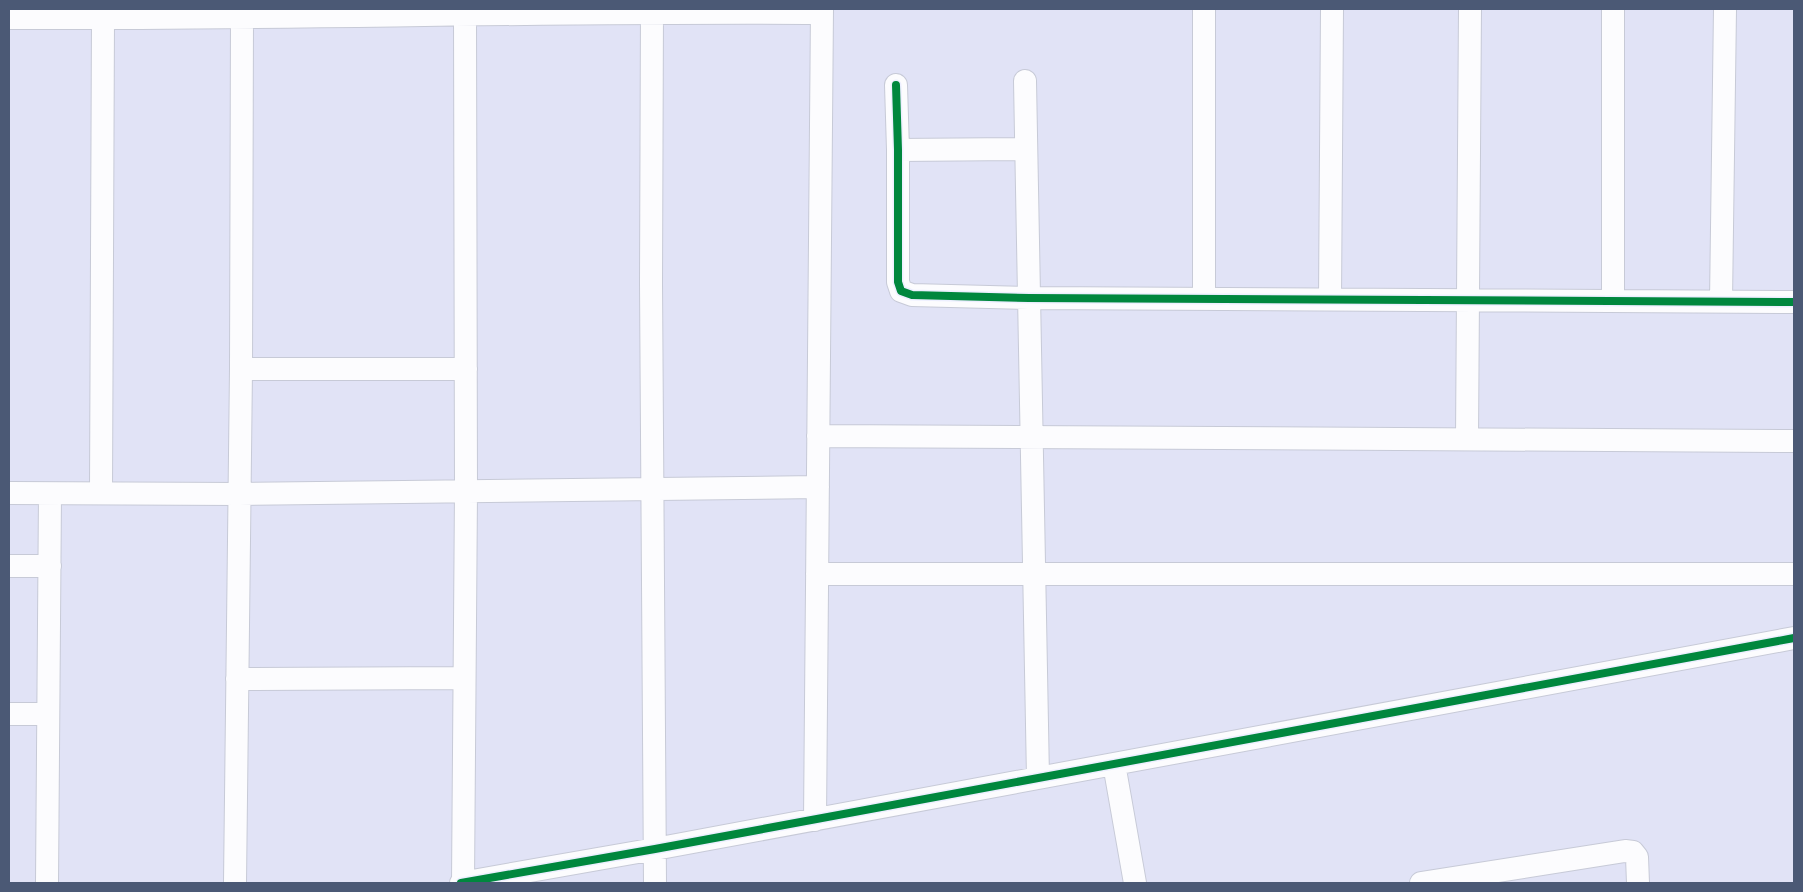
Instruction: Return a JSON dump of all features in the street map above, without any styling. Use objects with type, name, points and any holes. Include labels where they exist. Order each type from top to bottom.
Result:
[{"type":"street","points":[[1204,9],[1204,299]]},
{"type":"street","points":[[1330,299],[1332,9]]},
{"type":"street","points":[[1467,439],[1470,9]]},
{"type":"street","points":[[1613,9],[1613,300]]},
{"type":"street","points":[[1721,301],[1725,9]]},
{"type":"street","points":[[652,10],[650,283],[655,883]]},
{"type":"street","points":[[9,18],[103,19],[465,15],[652,10],[822,11],[815,820]]},
{"type":"street","points":[[465,15],[466,492],[462,883],[815,820],[1794,638]]},
{"type":"street","points":[[235,883],[241,369],[242,17]]},
{"type":"street","points":[[101,492],[103,19]]},
{"type":"street","points":[[1025,82],[1038,778]]},
{"type":"street","points":[[896,85],[898,282],[901,291],[912,295],[1029,298],[1794,302]]},
{"type":"street","points":[[898,150],[1026,149]]},
{"type":"street","points":[[241,369],[466,369]]},
{"type":"street","points":[[818,436],[1794,441]]},
{"type":"street","points":[[9,493],[239,494],[653,490],[818,486]]},
{"type":"street","points":[[47,883],[50,494]]},
{"type":"street","points":[[9,566],[50,566]]},
{"type":"street","points":[[817,574],[1794,574]]},
{"type":"street","points":[[237,679],[464,678]]},
{"type":"street","points":[[9,714],[47,714]]},
{"type":"street","points":[[1114,764],[1135,883]]},
{"type":"street","points":[[1421,883],[1625,851],[1633,852],[1637,857],[1638,883]]},
{"type":"shaded area","points":[[9,9],[1794,9],[1794,883],[9,883]]},
{"type":"cycle path","points":[[896,85],[898,282],[901,291],[912,295],[1029,298],[1794,302]]},
{"type":"cycle path","points":[[461,883],[655,849],[1794,638]]}]
